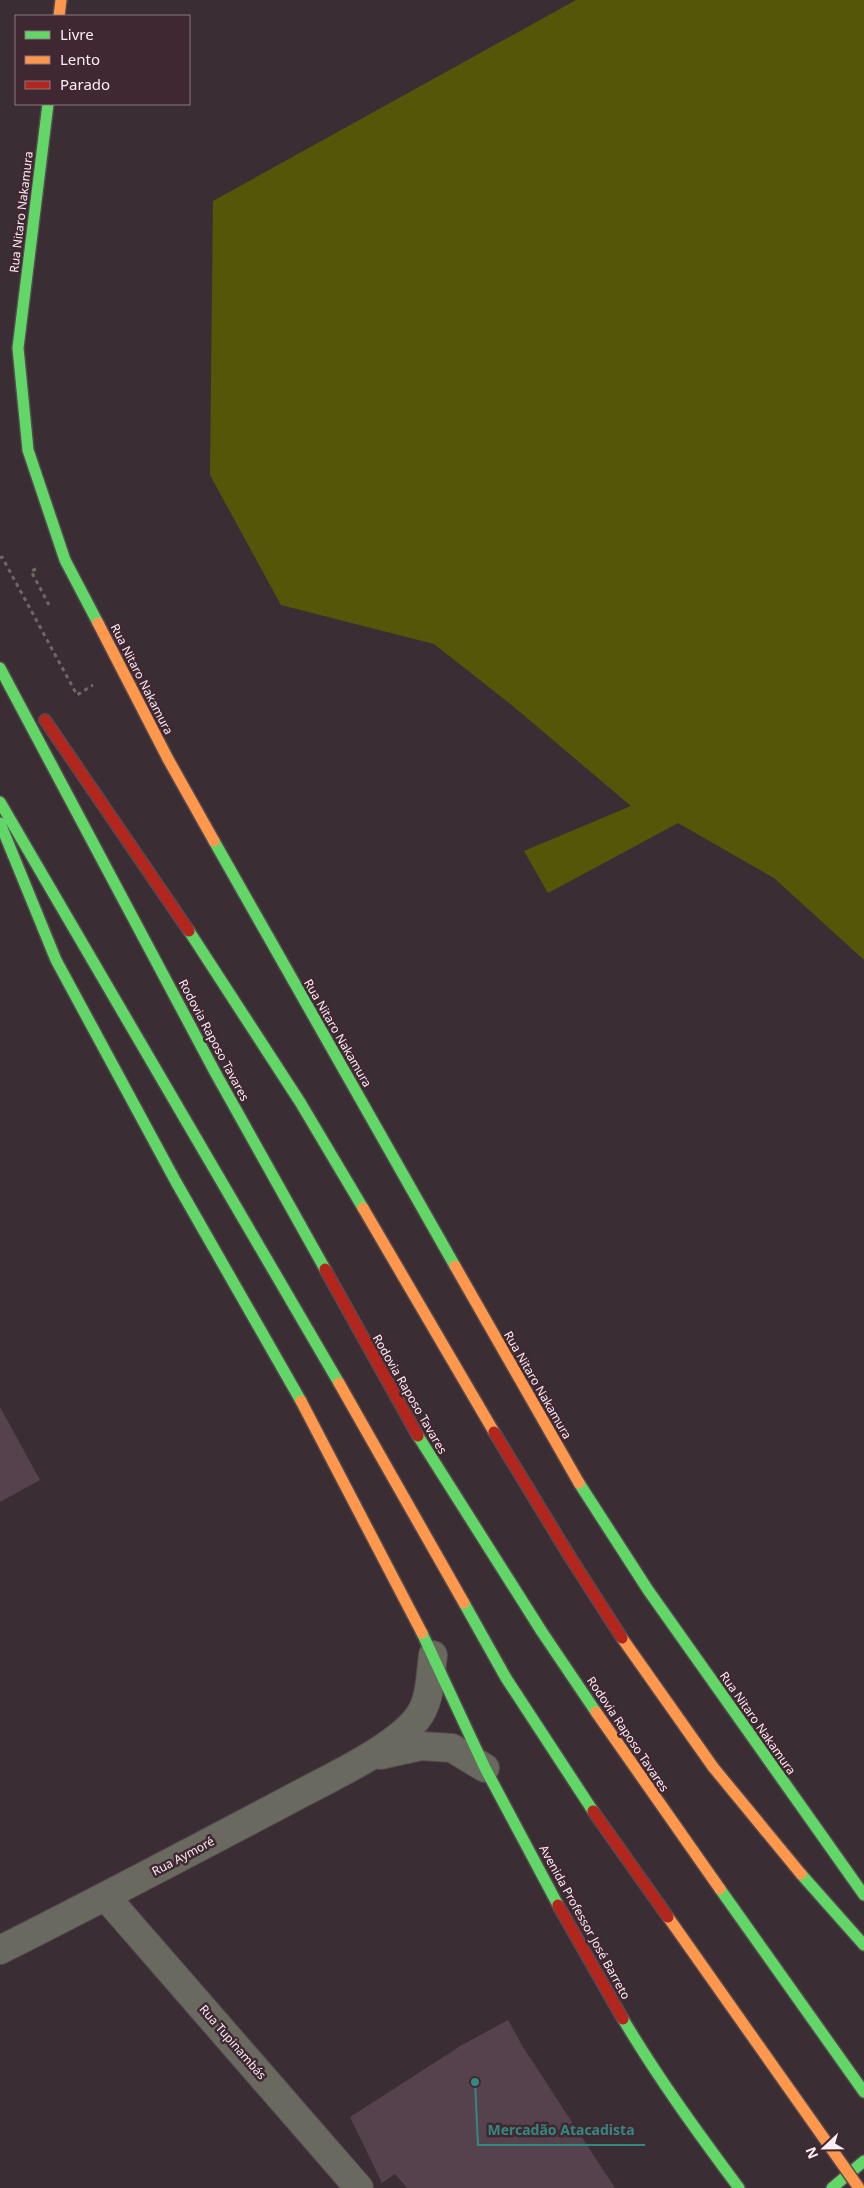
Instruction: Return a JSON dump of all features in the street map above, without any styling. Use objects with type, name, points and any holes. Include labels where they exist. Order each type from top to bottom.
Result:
[{"type":"main road","points":[[59,15],[61,0]]},
{"type":"main road","name":"Rua Nitaro Nakamura","points":[[48,105],[18,348],[28,450],[65,560],[168,759],[576,1477],[648,1590],[864,1895]]},
{"type":"main road","points":[[0,654],[28,696]]},
{"type":"main road","name":"Rodovia Raposo Tavares","points":[[0,668],[216,1074],[422,1444],[542,1632],[639,1775],[864,2092]]},
{"type":"main road","points":[[40,712],[169,901],[299,1101],[379,1234],[492,1430],[587,1584],[667,1703],[740,1802],[864,1945]]},
{"type":"main road","points":[[0,802],[419,1521],[506,1678],[593,1811],[859,2188]]},
{"type":"main road","name":"Avenida Professor José Barreto","points":[[0,823],[56,960],[176,1182],[308,1413],[433,1655],[485,1768],[576,1940],[638,2043],[692,2125],[737,2186]]},
{"type":"main road","points":[[832,2188],[864,2161]]},
{"type":"main road","points":[[737,2186],[756,2188]]},
{"type":"street","points":[[364,1759],[406,1731],[417,1718],[428,1698],[433,1655]]},
{"type":"street","points":[[364,1759],[421,1746],[452,1748],[485,1768]]},
{"type":"street","name":"Rua Aymoré","points":[[0,1950],[106,1897],[364,1759]]},
{"type":"street","name":"Rua Tupinambás","points":[[106,1897],[359,2188]]},
{"type":"path","points":[[0,558],[2,557],[77,695],[93,686]]},
{"type":"shaded area","points":[[576,0],[864,0],[864,960],[774,878],[678,823],[548,893],[524,851],[631,806],[514,707],[434,644],[281,605],[210,475],[213,201]]},
{"type":"building","points":[[0,1407],[40,1480],[0,1502]]},
{"type":"building","points":[[508,2020],[523,2047],[615,2188],[407,2188],[395,2174],[382,2183],[350,2117],[462,2045]]},
{"type":"traffic: fast","points":[[48,105],[18,348],[28,450],[65,560],[98,623]]},
{"type":"traffic: fast","points":[[0,668],[216,1074],[325,1269]]},
{"type":"traffic: fast","points":[[0,802],[339,1383]]},
{"type":"traffic: fast","points":[[0,823],[56,960],[176,1182],[301,1401]]},
{"type":"traffic: fast","points":[[214,841],[455,1266]]},
{"type":"traffic: fast","points":[[189,931],[300,1102],[363,1208]]},
{"type":"traffic: fast","points":[[418,1436],[542,1632],[596,1712]]},
{"type":"traffic: fast","points":[[579,1483],[648,1590],[864,1895]]},
{"type":"traffic: fast","points":[[464,1603],[506,1678],[593,1811]]},
{"type":"traffic: fast","points":[[422,1633],[485,1768],[558,1905]]},
{"type":"traffic: fast","points":[[801,1874],[864,1945]]},
{"type":"traffic: fast","points":[[720,1889],[864,2092]]},
{"type":"traffic: fast","points":[[623,2019],[650,2063],[739,2188]]},
{"type":"traffic: fast","points":[[832,2188],[864,2161]]},
{"type":"traffic: slow","points":[[59,15],[61,0]]},
{"type":"traffic: slow","points":[[98,623],[168,759],[214,841]]},
{"type":"traffic: slow","points":[[363,1208],[494,1432]]},
{"type":"traffic: slow","points":[[455,1266],[579,1483]]},
{"type":"traffic: slow","points":[[339,1383],[464,1603]]},
{"type":"traffic: slow","points":[[301,1401],[422,1633]]},
{"type":"traffic: slow","points":[[622,1638],[713,1767],[801,1874]]},
{"type":"traffic: slow","points":[[596,1712],[720,1889]]},
{"type":"traffic: slow","points":[[668,1917],[859,2188]]},
{"type":"traffic: jam","points":[[45,720],[189,931]]},
{"type":"traffic: jam","points":[[325,1269],[418,1436]]},
{"type":"traffic: jam","points":[[494,1432],[622,1638]]},
{"type":"traffic: jam","points":[[593,1811],[668,1917]]},
{"type":"traffic: jam","points":[[558,1905],[623,2019]]},
{"type":"place","name":"Mercadão Atacadista","points":[[475,2082]]}]
